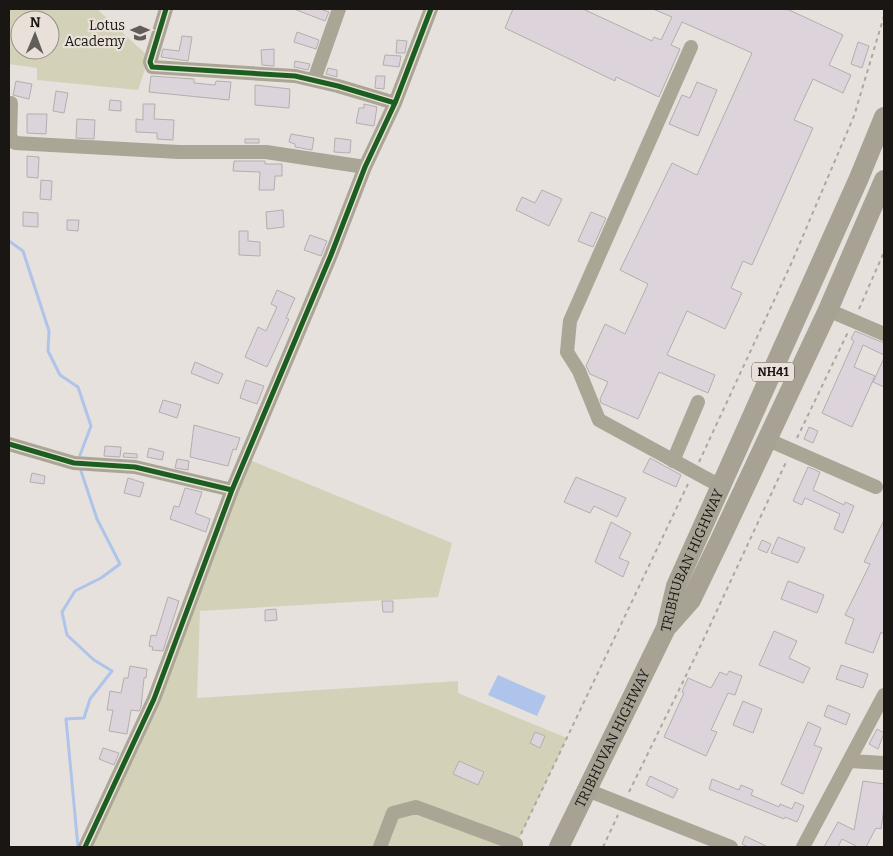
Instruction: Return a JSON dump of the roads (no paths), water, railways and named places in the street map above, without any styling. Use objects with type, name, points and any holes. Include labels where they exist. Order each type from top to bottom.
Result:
[{"type":"highway","name":"TRIBHUBAN HIGHWAY","points":[[666,628],[676,586],[860,178],[884,117]]},
{"type":"highway","name":"TRIBHUBAN HIGHWAY","points":[[666,628],[691,600],[828,310],[884,180]]},
{"type":"highway","name":"TRIBHUVAN HIGHWAY","points":[[559,847],[666,628]]},
{"type":"street","points":[[166,9],[150,62],[152,67],[224,70],[295,76],[395,103]]},
{"type":"street","points":[[314,80],[339,9]]},
{"type":"street","points":[[85,847],[154,699],[232,490],[331,255],[365,167],[395,103],[431,9]]},
{"type":"street","points":[[691,46],[570,321],[567,352],[578,371],[599,420],[722,487]]},
{"type":"street","points":[[11,103],[10,137],[15,143],[170,152],[266,152],[365,167]]},
{"type":"street","points":[[828,310],[884,334]]},
{"type":"street","points":[[673,461],[698,402]]},
{"type":"street","points":[[766,439],[876,487]]},
{"type":"street","points":[[9,444],[74,463],[135,467],[232,490]]},
{"type":"street","points":[[803,847],[884,695]]},
{"type":"street","points":[[849,761],[857,764],[884,763]]},
{"type":"street","points":[[587,790],[731,847]]},
{"type":"street","points":[[380,847],[393,813],[416,807],[516,844]]},
{"type":"water","points":[[498,675],[546,696],[537,716],[488,695]]},
{"type":"waterway","points":[[9,241],[23,251],[49,331],[48,351],[60,375],[78,387],[91,426],[80,455]]},
{"type":"waterway","points":[[78,847],[66,719],[84,718],[90,699],[112,671],[94,660],[67,635],[62,612],[75,591],[101,578],[120,564],[97,519],[81,471]]},
{"type":"place","name":"Lotus Academy","points":[[140,33]]}]
